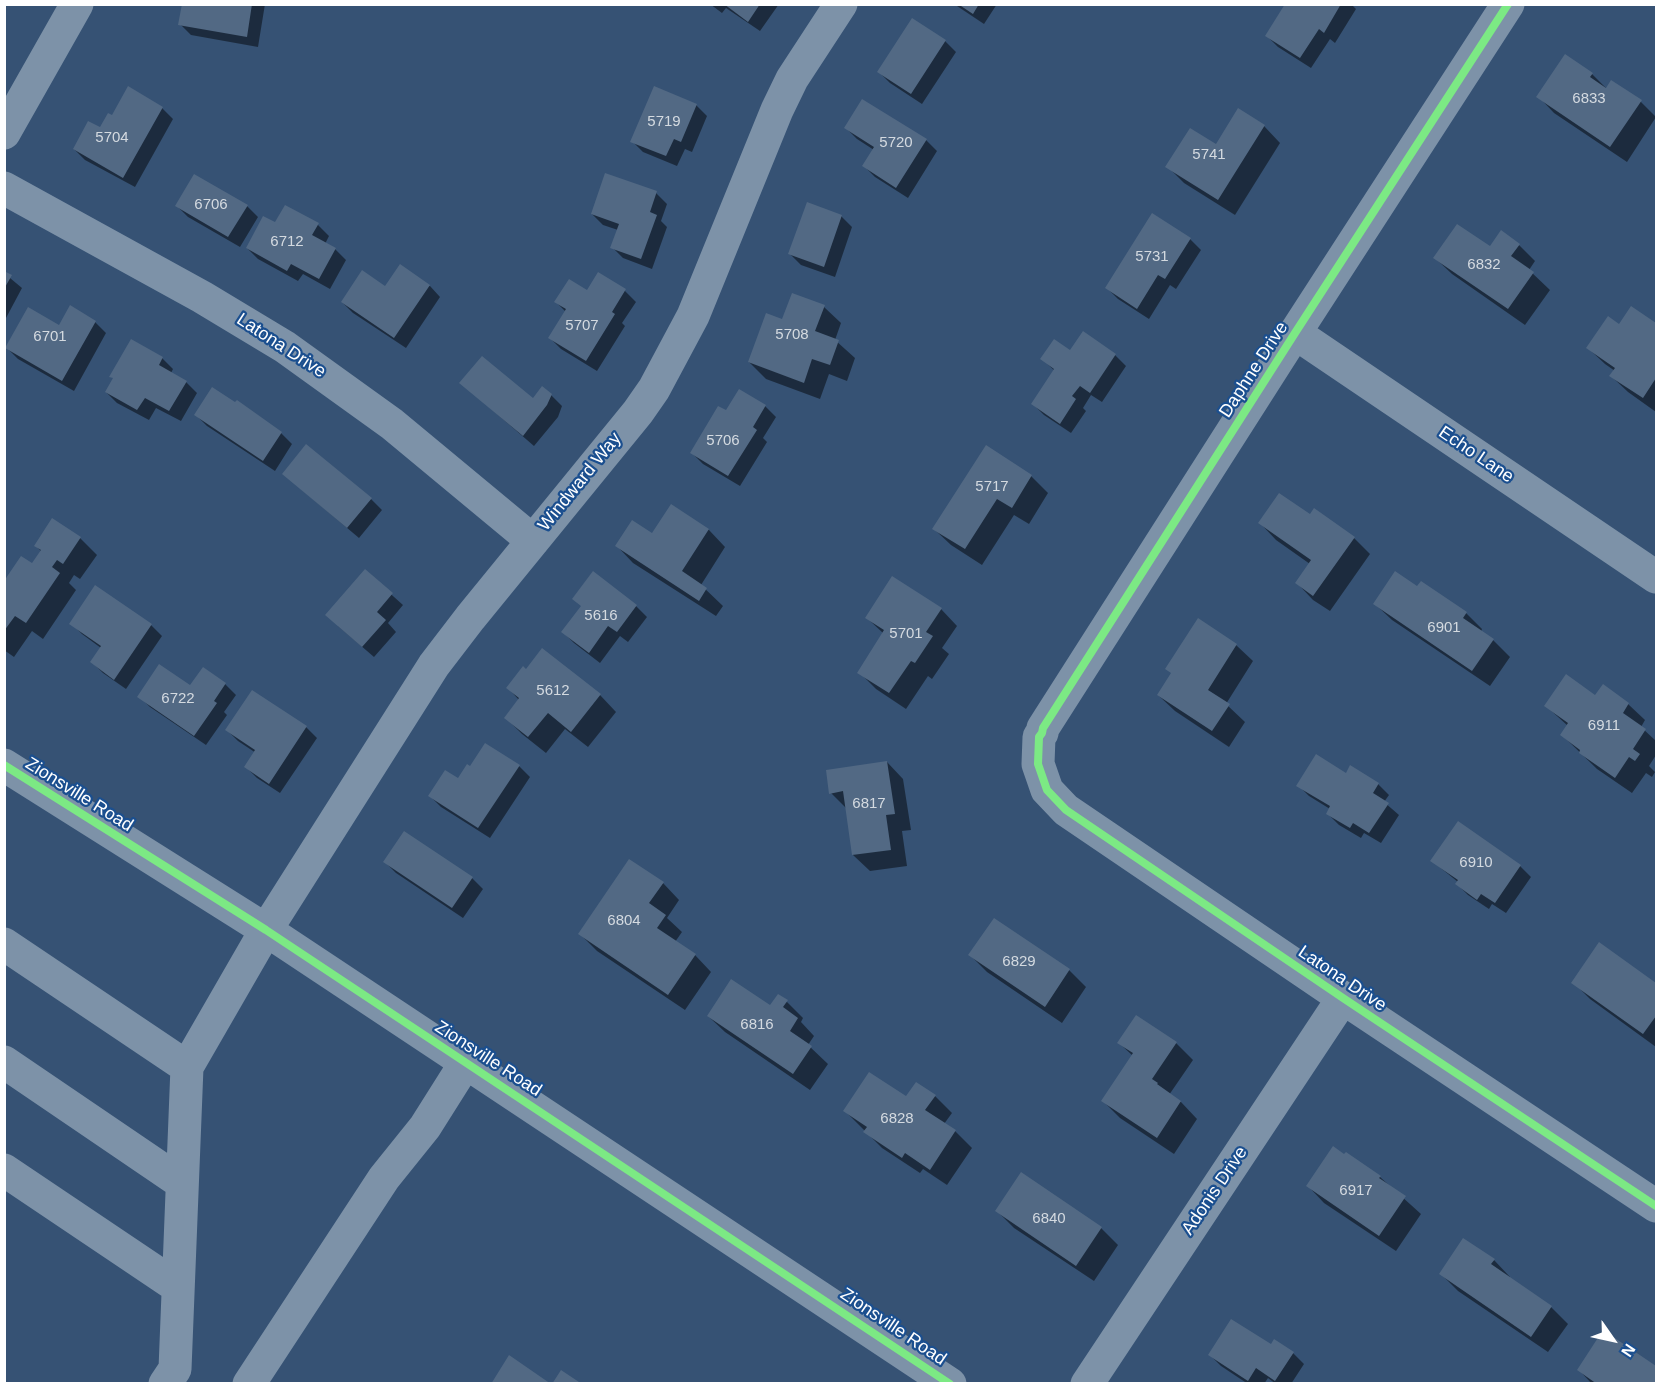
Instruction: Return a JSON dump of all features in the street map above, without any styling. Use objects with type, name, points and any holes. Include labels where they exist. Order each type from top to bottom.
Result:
[{"type":"street","points":[[4,133],[77,4]]},
{"type":"street","name":"Windward Way","points":[[187,1067],[266,930],[434,665],[638,412],[654,389],[693,316],[777,110],[792,79],[841,4]]},
{"type":"street","name":"Daphne Drive","points":[[1037,756],[1039,737],[1043,728],[1508,4]]},
{"type":"street","name":"Latona Drive","points":[[4,188],[202,297],[285,347],[392,424],[533,541]]},
{"type":"street","name":"Echo Lane","points":[[1295,333],[1656,577]]},
{"type":"street","name":"Latona Drive","points":[[1037,756],[1039,770],[1047,790],[1066,810],[1656,1206]]},
{"type":"street","name":"Zionsville Road","points":[[4,765],[266,930],[950,1383]]},
{"type":"street","points":[[4,944],[187,1067],[175,1369],[165,1383]]},
{"type":"street","name":"Adonis Drive","points":[[1088,1383],[1343,998]]},
{"type":"street","points":[[4,1062],[182,1183]]},
{"type":"street","points":[[249,1383],[378,1187],[425,1127],[466,1062]]},
{"type":"street","points":[[4,1170],[178,1287]]},
{"type":"building","points":[[182,4],[252,4],[247,37],[178,25]]},
{"type":"building","points":[[724,4],[760,4],[748,22]]},
{"type":"building","points":[[958,4],[979,4],[973,14]]},
{"type":"building","points":[[1285,4],[1341,4],[1324,33],[1319,29],[1300,58],[1265,36]]},
{"type":"building","points":[[912,18],[946,40],[911,94],[877,72]]},
{"type":"building","points":[[1565,54],[1593,73],[1590,77],[1606,88],[1611,80],[1642,100],[1610,147],[1536,97]]},
{"type":"building","points":[[128,86],[163,107],[123,178],[73,149],[88,121],[100,127],[108,113],[112,115]]},
{"type":"building","points":[[654,86],[697,104],[681,142],[674,139],[666,156],[630,142]]},
{"type":"building","points":[[862,99],[927,139],[896,188],[862,166],[874,147],[844,128]]},
{"type":"building","points":[[1238,108],[1265,125],[1218,200],[1165,167],[1190,128],[1216,144]]},
{"type":"building","points":[[605,173],[657,191],[650,212],[657,215],[641,259],[610,248],[619,224],[591,214]]},
{"type":"building","points":[[194,174],[248,205],[228,237],[175,206]]},
{"type":"building","points":[[807,202],[842,215],[824,267],[788,254]]},
{"type":"building","points":[[285,205],[319,223],[312,235],[336,248],[319,279],[291,264],[287,271],[246,248],[263,216],[275,222]]},
{"type":"building","points":[[1152,213],[1191,238],[1165,279],[1158,275],[1137,309],[1105,288]]},
{"type":"building","points":[[1457,224],[1490,246],[1501,230],[1520,244],[1511,256],[1534,272],[1508,309],[1433,258]]},
{"type":"building","points":[[400,264],[430,285],[394,338],[341,302],[362,270],[385,286]]},
{"type":"building","points":[[4,271],[12,275],[4,289]]},
{"type":"building","points":[[598,272],[626,289],[612,312],[615,314],[586,361],[548,338],[566,309],[554,302],[569,279],[587,290]]},
{"type":"building","points":[[792,293],[825,305],[815,331],[839,340],[830,365],[812,359],[804,383],[748,362],[766,313],[782,319]]},
{"type":"building","points":[[70,305],[96,321],[62,381],[5,348],[28,307],[59,325]]},
{"type":"building","points":[[1631,306],[1656,323],[1656,378],[1643,398],[1609,376],[1615,368],[1586,348],[1608,316],[1619,324]]},
{"type":"building","points":[[1083,331],[1116,354],[1090,393],[1080,386],[1072,396],[1076,399],[1060,424],[1031,404],[1054,369],[1040,359],[1054,339],[1070,350]]},
{"type":"building","points":[[131,339],[163,357],[159,365],[187,381],[169,411],[145,398],[137,410],[105,392],[113,378],[109,377]]},
{"type":"building","points":[[482,356],[533,398],[542,386],[552,394],[547,405],[523,436],[459,383]]},
{"type":"building","points":[[212,387],[235,402],[237,400],[282,432],[263,461],[194,415]]},
{"type":"building","points":[[739,389],[766,405],[753,427],[757,430],[728,476],[690,453],[718,406],[726,410]]},
{"type":"building","points":[[306,444],[372,498],[347,528],[282,474]]},
{"type":"building","points":[[986,445],[1032,475],[1012,508],[997,499],[965,549],[932,529]]},
{"type":"building","points":[[1279,493],[1310,514],[1314,508],[1355,537],[1313,596],[1295,583],[1311,560],[1258,523]]},
{"type":"building","points":[[671,504],[709,529],[682,571],[707,588],[699,601],[615,546],[632,520],[652,533]]},
{"type":"building","points":[[52,518],[81,537],[63,564],[57,560],[52,567],[60,573],[26,623],[15,616],[4,631],[4,577],[6,578],[21,556],[32,563],[41,550],[34,546]]},
{"type":"building","points":[[365,569],[393,593],[377,612],[386,620],[362,647],[325,615]]},
{"type":"building","points":[[593,571],[637,605],[617,632],[608,626],[589,653],[561,632],[581,606],[572,599]]},
{"type":"building","points":[[1395,571],[1417,586],[1421,581],[1467,612],[1463,618],[1494,639],[1472,671],[1373,604]]},
{"type":"building","points":[[892,576],[942,608],[926,632],[933,636],[915,663],[911,661],[889,693],[857,673],[884,630],[865,618]]},
{"type":"building","points":[[95,585],[152,624],[114,680],[90,662],[101,646],[69,624]]},
{"type":"building","points":[[1198,618],[1237,644],[1208,690],[1230,704],[1212,731],[1157,695],[1171,673],[1165,669]]},
{"type":"building","points":[[542,648],[601,694],[571,732],[548,713],[528,737],[504,718],[519,698],[506,688],[523,666],[526,669]]},
{"type":"building","points":[[159,664],[190,685],[203,667],[226,683],[214,701],[217,703],[194,736],[137,697]]},
{"type":"building","points":[[1566,674],[1595,695],[1603,684],[1629,703],[1623,713],[1646,729],[1633,749],[1640,754],[1635,761],[1629,757],[1615,778],[1579,753],[1580,750],[1560,735],[1568,723],[1544,706]]},
{"type":"building","points":[[252,690],[307,726],[269,784],[244,767],[255,750],[225,730]]},
{"type":"building","points":[[485,743],[520,765],[478,828],[428,796],[445,770],[458,778],[467,764],[470,766]]},
{"type":"building","points":[[1316,754],[1346,773],[1350,765],[1379,783],[1373,793],[1389,803],[1369,833],[1353,823],[1350,828],[1326,814],[1330,806],[1296,786]]},
{"type":"building","points":[[887,761],[895,814],[886,815],[891,850],[852,855],[843,791],[829,794],[826,770]]},
{"type":"building","points":[[1458,821],[1521,865],[1495,903],[1481,894],[1477,900],[1455,884],[1458,880],[1430,861]]},
{"type":"building","points":[[404,831],[473,877],[452,908],[383,862]]},
{"type":"building","points":[[629,859],[664,882],[649,903],[666,915],[657,928],[696,954],[668,995],[578,934]]},
{"type":"building","points":[[994,918],[1070,969],[1045,1007],[968,955]]},
{"type":"building","points":[[1599,942],[1656,983],[1656,1016],[1643,1034],[1571,983]]},
{"type":"building","points":[[731,979],[770,1005],[778,994],[788,1000],[783,1007],[798,1018],[790,1031],[812,1046],[793,1074],[707,1016]]},
{"type":"building","points":[[1136,1015],[1177,1042],[1152,1079],[1181,1101],[1157,1138],[1101,1101],[1133,1053],[1117,1043]]},
{"type":"building","points":[[869,1072],[906,1096],[916,1082],[936,1095],[925,1110],[956,1130],[930,1170],[905,1153],[902,1158],[863,1132],[867,1127],[843,1111]]},
{"type":"building","points":[[1333,1146],[1344,1154],[1346,1152],[1406,1196],[1379,1236],[1306,1186]]},
{"type":"building","points":[[1021,1172],[1102,1227],[1076,1266],[995,1211]]},
{"type":"building","points":[[1463,1238],[1495,1259],[1491,1264],[1552,1306],[1531,1337],[1439,1274]]},
{"type":"building","points":[[1231,1319],[1271,1344],[1274,1339],[1294,1352],[1275,1381],[1256,1368],[1248,1381],[1208,1355]]},
{"type":"building","points":[[1603,1330],[1656,1366],[1656,1384],[1597,1384],[1577,1370]]},
{"type":"building","points":[[509,1355],[551,1384],[491,1384]]},
{"type":"building","points":[[561,1370],[582,1384],[552,1384]]},
{"type":"cycle path","points":[[1508,4],[1043,728],[1039,737],[1038,764],[1047,790],[1066,810],[1656,1206]]},
{"type":"cycle path","points":[[4,765],[266,930],[950,1384]]}]
